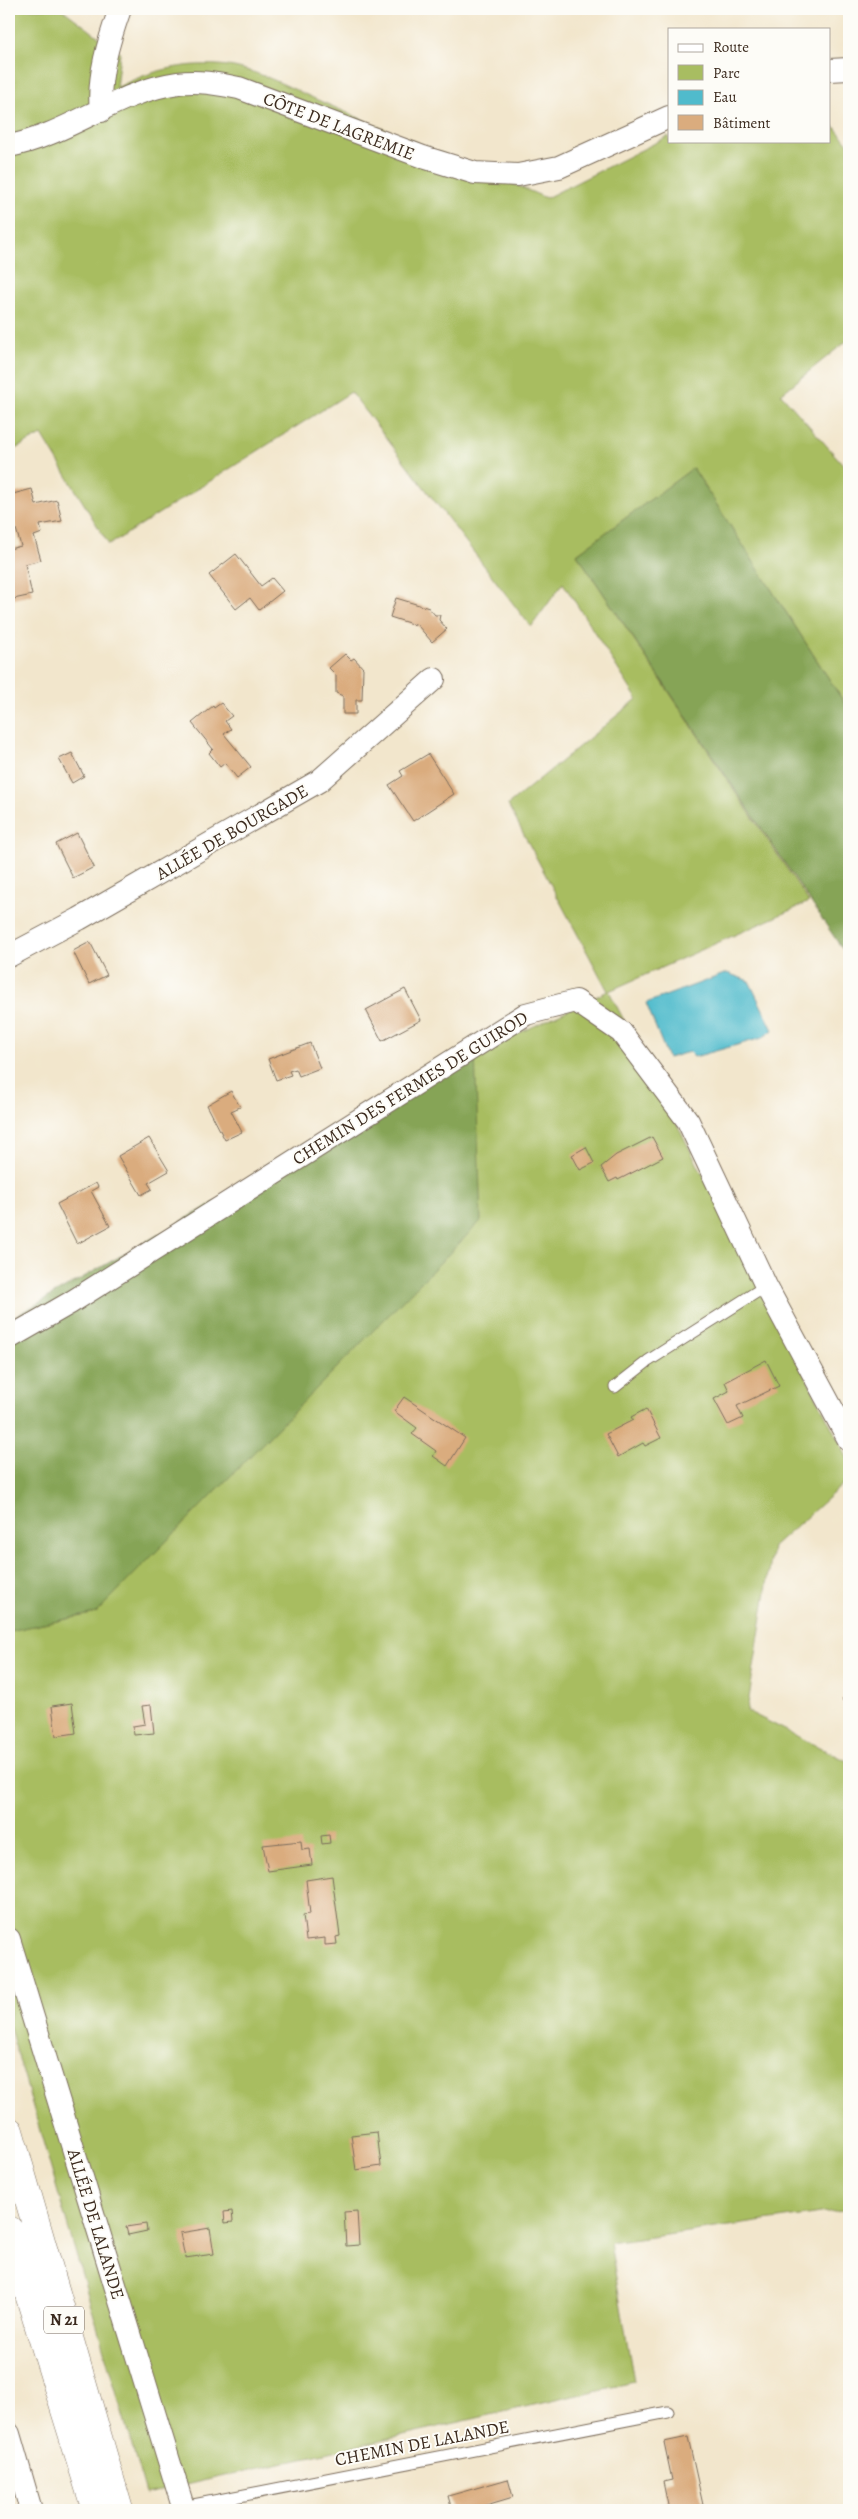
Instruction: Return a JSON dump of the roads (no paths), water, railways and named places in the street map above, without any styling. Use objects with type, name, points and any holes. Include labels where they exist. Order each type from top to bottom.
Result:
[{"type":"highway","name":"N 21","points":[[9,2131],[119,2510]]},
{"type":"highway","name":"N 21","points":[[9,2230],[96,2510]]},
{"type":"street","points":[[101,110],[99,96],[104,67],[120,9]]},
{"type":"street","points":[[830,70],[849,69]]},
{"type":"street","name":"CÔTE DE LAGREMIE","points":[[9,146],[41,136],[157,87],[179,82],[207,82],[239,88],[423,157],[475,173],[518,175],[559,167],[668,117]]},
{"type":"street","name":"ALLÉE DE BOURGADE","points":[[9,956],[79,919],[319,782],[434,679]]},
{"type":"street","name":"CHEMIN DES FERMES DE GUIROD","points":[[9,1338],[70,1303],[526,1014],[576,1001],[622,1032],[688,1121],[766,1286],[849,1440]]},
{"type":"street","name":"ALLÉE DE LALANDE","points":[[9,1938],[183,2509]]},
{"type":"street","points":[[9,2434],[31,2510]]},
{"type":"lane","points":[[615,1387],[648,1361],[766,1286]]},
{"type":"lane","name":"CHEMIN DE LALANDE","points":[[183,2509],[668,2412]]},
{"type":"water","points":[[727,973],[749,981],[773,1030],[762,1038],[694,1057],[689,1052],[668,1058],[646,1003]]}]
